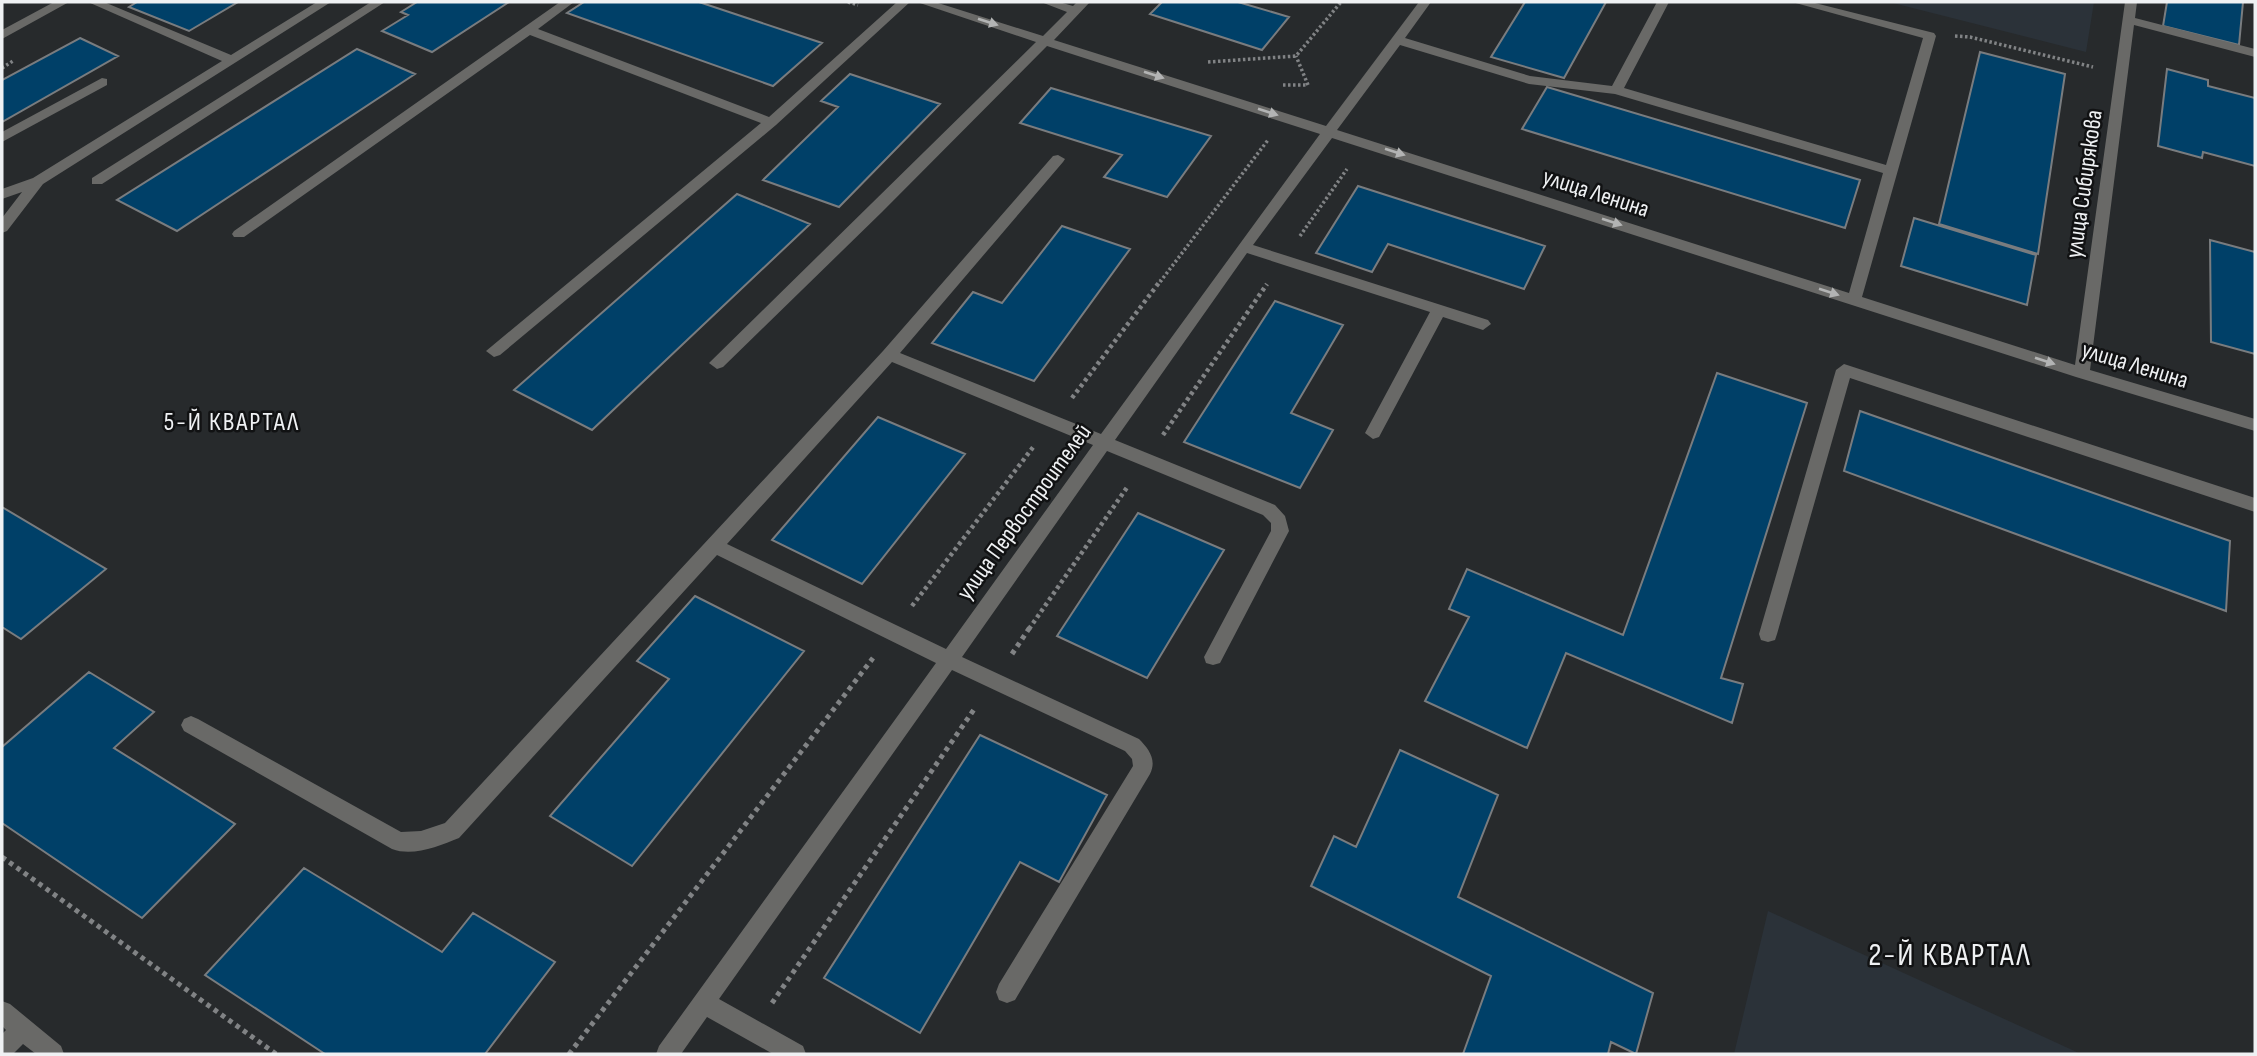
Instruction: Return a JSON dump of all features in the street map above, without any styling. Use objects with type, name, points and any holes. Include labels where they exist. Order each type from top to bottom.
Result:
[{"type":"street","points":[[2,35],[63,2]]},
{"type":"street","points":[[94,2],[231,60]]},
{"type":"street","points":[[2,194],[38,181],[325,2]]},
{"type":"street","points":[[97,181],[379,2]]},
{"type":"street","points":[[239,234],[568,2]]},
{"type":"street","points":[[494,351],[771,122],[904,2]]},
{"type":"street","name":"улица Ленина","points":[[923,2],[2082,373],[2255,425]]},
{"type":"street","points":[[1047,2],[1080,6]]},
{"type":"street","name":"улица Первостроителей","points":[[667,1054],[947,659],[1244,247],[1425,2]]},
{"type":"street","points":[[1616,90],[1663,2]]},
{"type":"street","points":[[1801,2],[1930,36],[1854,300]]},
{"type":"street","name":"улица Сибирякова","points":[[2082,373],[2131,2]]},
{"type":"street","points":[[717,363],[877,209],[1080,6]]},
{"type":"street","points":[[2129,20],[2255,53]]},
{"type":"street","points":[[529,30],[771,122]]},
{"type":"street","points":[[1397,40],[1529,80],[1616,90],[1891,171]]},
{"type":"street","points":[[2,138],[102,82]]},
{"type":"street","points":[[191,725],[399,842],[421,841],[452,831],[889,355],[1058,159]]},
{"type":"street","points":[[2,228],[38,181]]},
{"type":"street","points":[[1244,247],[1483,324]]},
{"type":"street","points":[[1373,433],[1439,309]]},
{"type":"street","points":[[889,355],[1269,510],[1279,521],[1280,531],[1213,657]]},
{"type":"street","points":[[1768,634],[1844,370],[2255,505]]},
{"type":"street","points":[[715,546],[1132,745],[1142,756],[1143,768],[1007,992]]},
{"type":"street","points":[[704,1003],[795,1054]]},
{"type":"street","points":[[2,1012],[53,1054]]},
{"type":"street","points":[[2,1049],[23,1029]]},
{"type":"path","points":[[1203,62],[1296,56],[1341,2]]},
{"type":"path","points":[[1930,36],[1970,37],[2121,74]]},
{"type":"path","points":[[1271,86],[1307,85],[1296,56]]},
{"type":"path","points":[[569,1054],[1268,140]]},
{"type":"path","points":[[753,1030],[1350,164]]},
{"type":"path","points":[[2,858],[275,1054]]},
{"type":"shaded area","points":[[1889,2],[2094,2],[2086,52]]},
{"type":"shaded area","points":[[1768,911],[2081,1054],[1734,1054]]},
{"type":"building","points":[[137,2],[238,2],[189,31],[129,7]]},
{"type":"building","points":[[417,2],[509,2],[432,52],[382,31],[408,15],[401,12]]},
{"type":"building","points":[[584,2],[699,2],[822,43],[773,86],[567,13]]},
{"type":"building","points":[[1162,2],[1238,2],[1289,17],[1262,50],[1150,14]]},
{"type":"building","points":[[1525,2],[1606,2],[1564,78],[1491,57]]},
{"type":"building","points":[[2167,2],[2243,2],[2239,45],[2163,26]]},
{"type":"building","points":[[80,38],[118,56],[2,122],[2,80]]},
{"type":"building","points":[[357,49],[415,74],[177,231],[117,200]]},
{"type":"building","points":[[1980,52],[2065,74],[2038,254],[1939,224]]},
{"type":"building","points":[[2167,69],[2208,80],[2208,86],[2255,98],[2255,166],[2203,152],[2202,158],[2158,146]]},
{"type":"building","points":[[850,74],[940,104],[839,207],[763,180],[838,107],[821,101]]},
{"type":"building","points":[[1547,87],[1860,180],[1845,228],[1522,129]]},
{"type":"building","points":[[1051,88],[1211,136],[1167,197],[1104,177],[1122,155],[1020,123]]},
{"type":"building","points":[[1358,186],[1545,246],[1524,289],[1388,244],[1372,272],[1316,253]]},
{"type":"building","points":[[737,194],[810,224],[592,430],[514,390]]},
{"type":"building","points":[[1914,218],[2036,255],[2027,305],[1901,266]]},
{"type":"building","points":[[1062,226],[1130,249],[1034,381],[932,343],[973,292],[1002,303]]},
{"type":"building","points":[[2210,240],[2255,252],[2255,354],[2211,342]]},
{"type":"building","points":[[1275,301],[1343,325],[1291,413],[1333,430],[1300,488],[1184,442]]},
{"type":"building","points":[[1717,373],[1807,403],[1721,678],[1743,684],[1732,723],[1566,653],[1527,748],[1425,701],[1469,617],[1449,609],[1467,569],[1623,635]]},
{"type":"building","points":[[1860,411],[2230,541],[2226,611],[1844,471]]},
{"type":"building","points":[[878,417],[965,454],[862,584],[772,540]]},
{"type":"building","points":[[2,507],[106,569],[21,639],[2,627]]},
{"type":"building","points":[[1138,513],[1224,550],[1147,678],[1057,636]]},
{"type":"building","points":[[695,596],[804,651],[632,866],[550,816],[669,679],[637,661]]},
{"type":"building","points":[[89,672],[154,712],[114,748],[235,824],[142,918],[2,823],[2,747]]},
{"type":"building","points":[[980,735],[1107,795],[1059,882],[1020,862],[920,1033],[824,978]]},
{"type":"building","points":[[1400,750],[1498,795],[1458,897],[1653,993],[1636,1054],[1611,1042],[1608,1054],[1463,1054],[1491,976],[1311,886],[1334,836],[1356,847]]},
{"type":"building","points":[[304,868],[442,952],[473,913],[555,962],[485,1054],[325,1054],[205,975]]},
{"type":"district","name":"5-Й КВАРТАЛ","points":[[232,422]]},
{"type":"district","name":"2-Й КВАРТАЛ","points":[[1950,955]]}]
